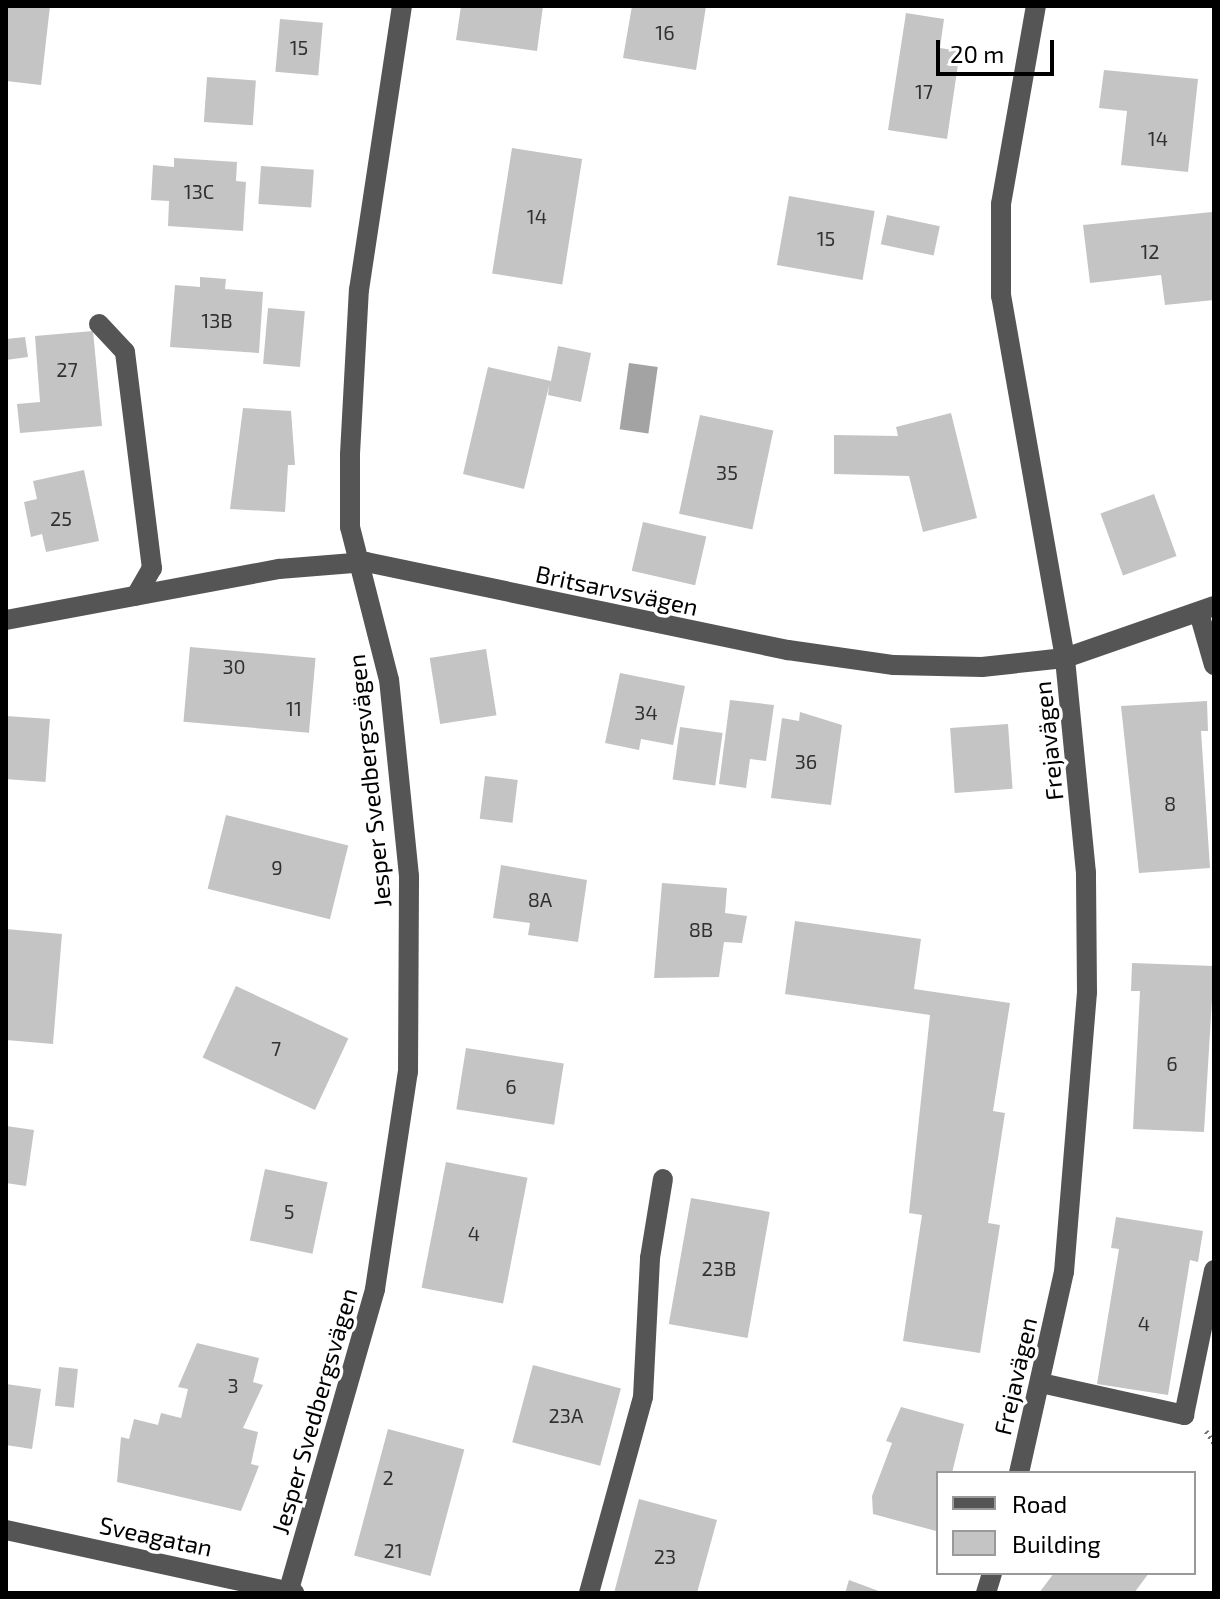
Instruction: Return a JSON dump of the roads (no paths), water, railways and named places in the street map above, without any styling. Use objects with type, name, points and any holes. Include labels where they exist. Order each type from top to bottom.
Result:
[{"type":"street","name":"Jesper Svedbergsvägen","points":[[290,1593],[375,1289],[408,1072],[409,876],[389,680],[358,563],[350,454],[359,290],[402,6]]},
{"type":"street","name":"Frejavägen","points":[[1019,1471],[1064,1272],[1087,992],[1086,873],[1065,658],[1001,296],[1001,204],[1036,6]]},
{"type":"street","points":[[99,324],[125,352],[152,568],[136,596]]},
{"type":"street","name":"Britsarvsvägen","points":[[6,620],[136,596],[358,563],[650,625],[894,665],[982,667],[1065,658],[1206,610]]},
{"type":"street","points":[[1206,610],[1214,665]]},
{"type":"street","points":[[589,1593],[643,1397],[650,1258],[663,1179]]},
{"type":"street","points":[[1041,1383],[1184,1415],[1214,1270]]},
{"type":"street","name":"Sveagatan","points":[[6,1530],[290,1593]]}]
